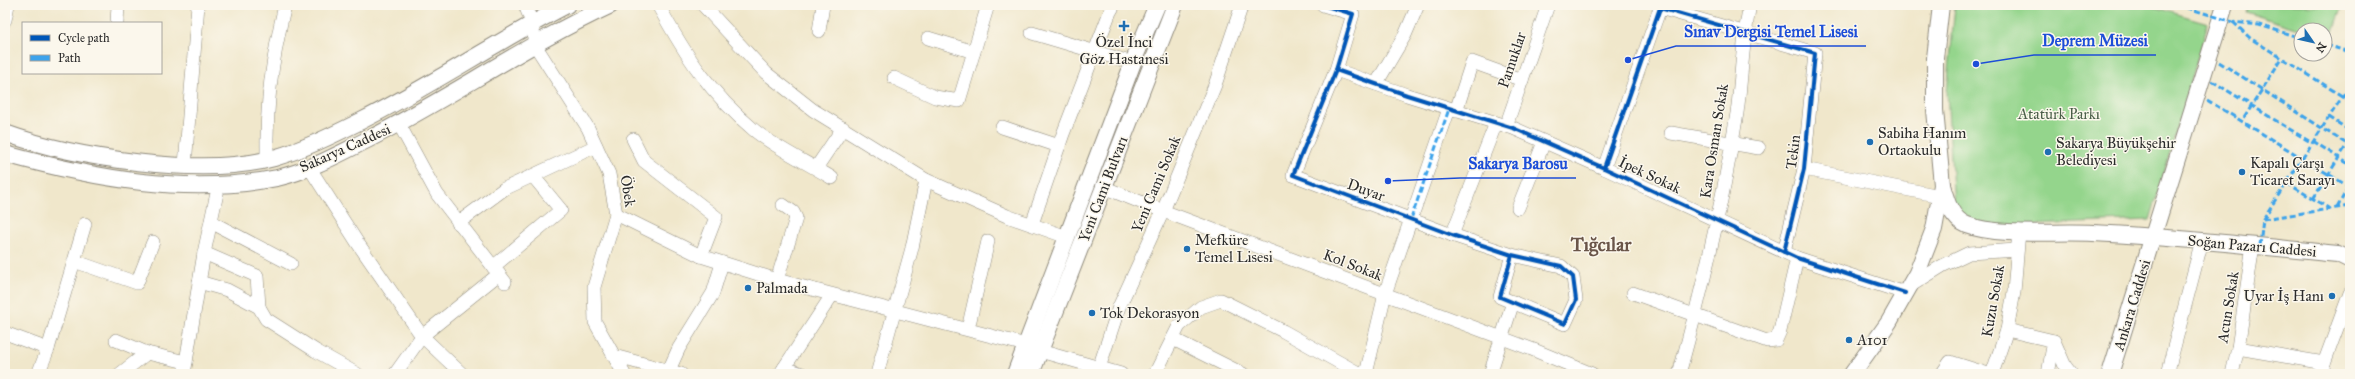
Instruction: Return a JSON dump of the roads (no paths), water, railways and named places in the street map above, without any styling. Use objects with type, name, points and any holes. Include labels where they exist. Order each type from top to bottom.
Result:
[{"type":"main road","name":"Sakarya Caddesi","points":[[5,133],[58,148],[154,164],[236,164],[267,159],[318,143],[412,95],[532,23],[567,5]]},
{"type":"main road","name":"Sakarya Caddesi","points":[[5,154],[54,168],[152,184],[219,184],[278,177],[325,161],[399,124],[535,44],[611,5]]},
{"type":"main road","name":"Yeni Cami Bulvarı","points":[[1031,374],[1033,348],[1067,236],[1133,63],[1157,5]]},
{"type":"main road","name":"Yeni Cami Bulvarı","points":[[1015,374],[1033,348],[1103,187],[1175,5]]},
{"type":"main road","points":[[1852,374],[1889,322],[1917,273],[1934,229],[1941,190],[1935,110],[1935,58],[1941,5]]},
{"type":"main road","name":"Ankara Caddesi","points":[[2110,374],[2224,5]]},
{"type":"main road","name":"Soğan Pazarı Caddesi","points":[[1941,190],[1949,208],[1965,224],[1988,231],[2153,236],[2338,254],[2350,260]]},
{"type":"street","points":[[5,20],[8,5]]},
{"type":"street","points":[[117,22],[118,5]]},
{"type":"street","points":[[185,165],[198,5]]},
{"type":"street","points":[[267,159],[267,112],[272,58],[285,5]]},
{"type":"street","name":"Öbek","points":[[525,5],[532,23],[535,44],[588,128],[610,174],[616,214],[594,287],[595,322],[624,374]]},
{"type":"street","points":[[658,5],[682,48],[714,93],[756,131],[832,178]]},
{"type":"street","points":[[703,5],[766,73],[813,110],[926,180],[1007,216],[1067,236]]},
{"type":"street","points":[[819,31],[823,5]]},
{"type":"street","points":[[894,78],[935,97],[959,101],[988,5]]},
{"type":"street","points":[[1032,224],[1094,51],[1114,5]]},
{"type":"street","name":"Yeni Cami Sokak","points":[[1098,371],[1119,308],[1163,211],[1215,85],[1242,5]]},
{"type":"street","name":"Duyar","points":[[1324,5],[1354,10],[1336,70],[1293,175],[1452,235],[1512,255],[1561,266],[1573,277],[1576,300],[1565,324],[1513,302]]},
{"type":"street","points":[[1376,84],[1405,35],[1418,5]]},
{"type":"street","name":"Pamuklar","points":[[1452,235],[1522,80],[1548,5]]},
{"type":"street","name":"Kara Osman Sokak","points":[[1679,374],[1695,315],[1717,219],[1737,112],[1744,31],[1750,5]]},
{"type":"street","points":[[1604,168],[1661,7],[1744,31]]},
{"type":"street","name":"Tekin","points":[[1744,31],[1815,53],[1804,169],[1784,252]]},
{"type":"street","points":[[1032,33],[1133,63]]},
{"type":"street","points":[[928,38],[974,52]]},
{"type":"street","points":[[1366,374],[1385,294],[1411,219],[1472,62],[1522,80]]},
{"type":"street","name":"İpek Sokak","points":[[1336,70],[1501,125],[1544,142],[1717,219],[1797,258],[1907,290]]},
{"type":"street","points":[[399,124],[437,194],[458,224],[499,275]]},
{"type":"street","points":[[1002,127],[1059,146]]},
{"type":"street","points":[[816,168],[843,128]]},
{"type":"street","points":[[1671,132],[1759,148]]},
{"type":"street","points":[[633,139],[644,161],[716,217],[701,256]]},
{"type":"street","points":[[1518,208],[1544,142]]},
{"type":"street","points":[[458,224],[504,189],[596,146]]},
{"type":"street","points":[[309,167],[357,242],[422,336],[462,374]]},
{"type":"street","points":[[1804,169],[1941,190]]},
{"type":"street","points":[[395,374],[422,336],[499,275],[561,210],[533,176]]},
{"type":"street","points":[[877,374],[912,248],[926,180]]},
{"type":"street","points":[[116,340],[185,368],[204,253],[219,184]]},
{"type":"street","name":"Kol Sokak","points":[[1103,187],[1163,211],[1502,338],[1592,374]]},
{"type":"street","points":[[777,280],[796,218],[793,212],[783,205]]},
{"type":"street","points":[[616,214],[701,256],[722,263],[777,280],[894,312],[968,329],[1033,348],[1098,371],[1121,374]]},
{"type":"street","points":[[211,222],[291,264]]},
{"type":"street","points":[[38,374],[48,349],[85,224]]},
{"type":"street","name":"Kuzu Sokak","points":[[1992,374],[2008,330],[2014,292],[2019,231]]},
{"type":"street","points":[[968,329],[988,241]]},
{"type":"street","points":[[2167,374],[2202,241]]},
{"type":"street","points":[[74,261],[137,283],[153,242]]},
{"type":"street","name":"Acun Sokak","points":[[2232,374],[2238,348],[2253,245]]},
{"type":"street","points":[[1907,290],[1942,266],[1969,253],[2018,250]]},
{"type":"street","points":[[204,253],[257,276],[259,307],[266,319],[316,351],[357,374]]},
{"type":"street","points":[[1490,374],[1513,302],[1500,297],[1512,255]]},
{"type":"street","points":[[1633,293],[1767,341],[1776,340],[1780,331],[1797,258]]},
{"type":"street","points":[[614,356],[675,372],[679,348],[713,293],[722,263]]},
{"type":"street","points":[[199,282],[227,290],[259,307]]},
{"type":"street","points":[[2238,348],[2322,368],[2350,293]]},
{"type":"street","points":[[802,374],[782,371],[832,295]]},
{"type":"street","points":[[1155,374],[1179,326],[1201,306],[1221,300],[1283,331],[1360,374]]},
{"type":"street","points":[[2008,330],[2054,341]]},
{"type":"street","points":[[5,333],[48,349]]},
{"type":"street","points":[[1173,339],[1243,374]]},
{"type":"street","points":[[2048,374],[2054,341]]},
{"type":"street","points":[[2054,341],[2065,366],[2071,374]]},
{"type":"street","points":[[120,374],[147,353]]},
{"type":"street","points":[[1942,374],[1950,362],[1988,374]]},
{"type":"place","name":"Özel İnci Göz Hastanesi","points":[[1124,26]]},
{"type":"place","name":"Sınav Dergisi Temel Lisesi","points":[[1628,60]]},
{"type":"place","name":"Deprem Müzesi","points":[[1976,64]]},
{"type":"place","name":"Sabiha Hanım Ortaokulu","points":[[1870,142]]},
{"type":"place","name":"Sakarya Büyükşehir Belediyesi","points":[[2048,152]]},
{"type":"place","name":"Kapalı Çarşı Ticaret Sarayı","points":[[2242,172]]},
{"type":"place","name":"Sakarya Barosu","points":[[1388,181]]},
{"type":"place","name":"Mefküre Temel Lisesi","points":[[1187,249]]},
{"type":"place","name":"Palmada","points":[[748,288]]},
{"type":"place","name":"Uyar İş Hanı","points":[[2332,296]]},
{"type":"place","name":"Tok Dekorasyon","points":[[1092,313]]},
{"type":"place","name":"A101","points":[[1849,340]]},
{"type":"district","name":"Tığcılar","points":[[1601,244]]},
{"type":"park label","name":"Atatürk Parkı","points":[[2059,114]]}]
